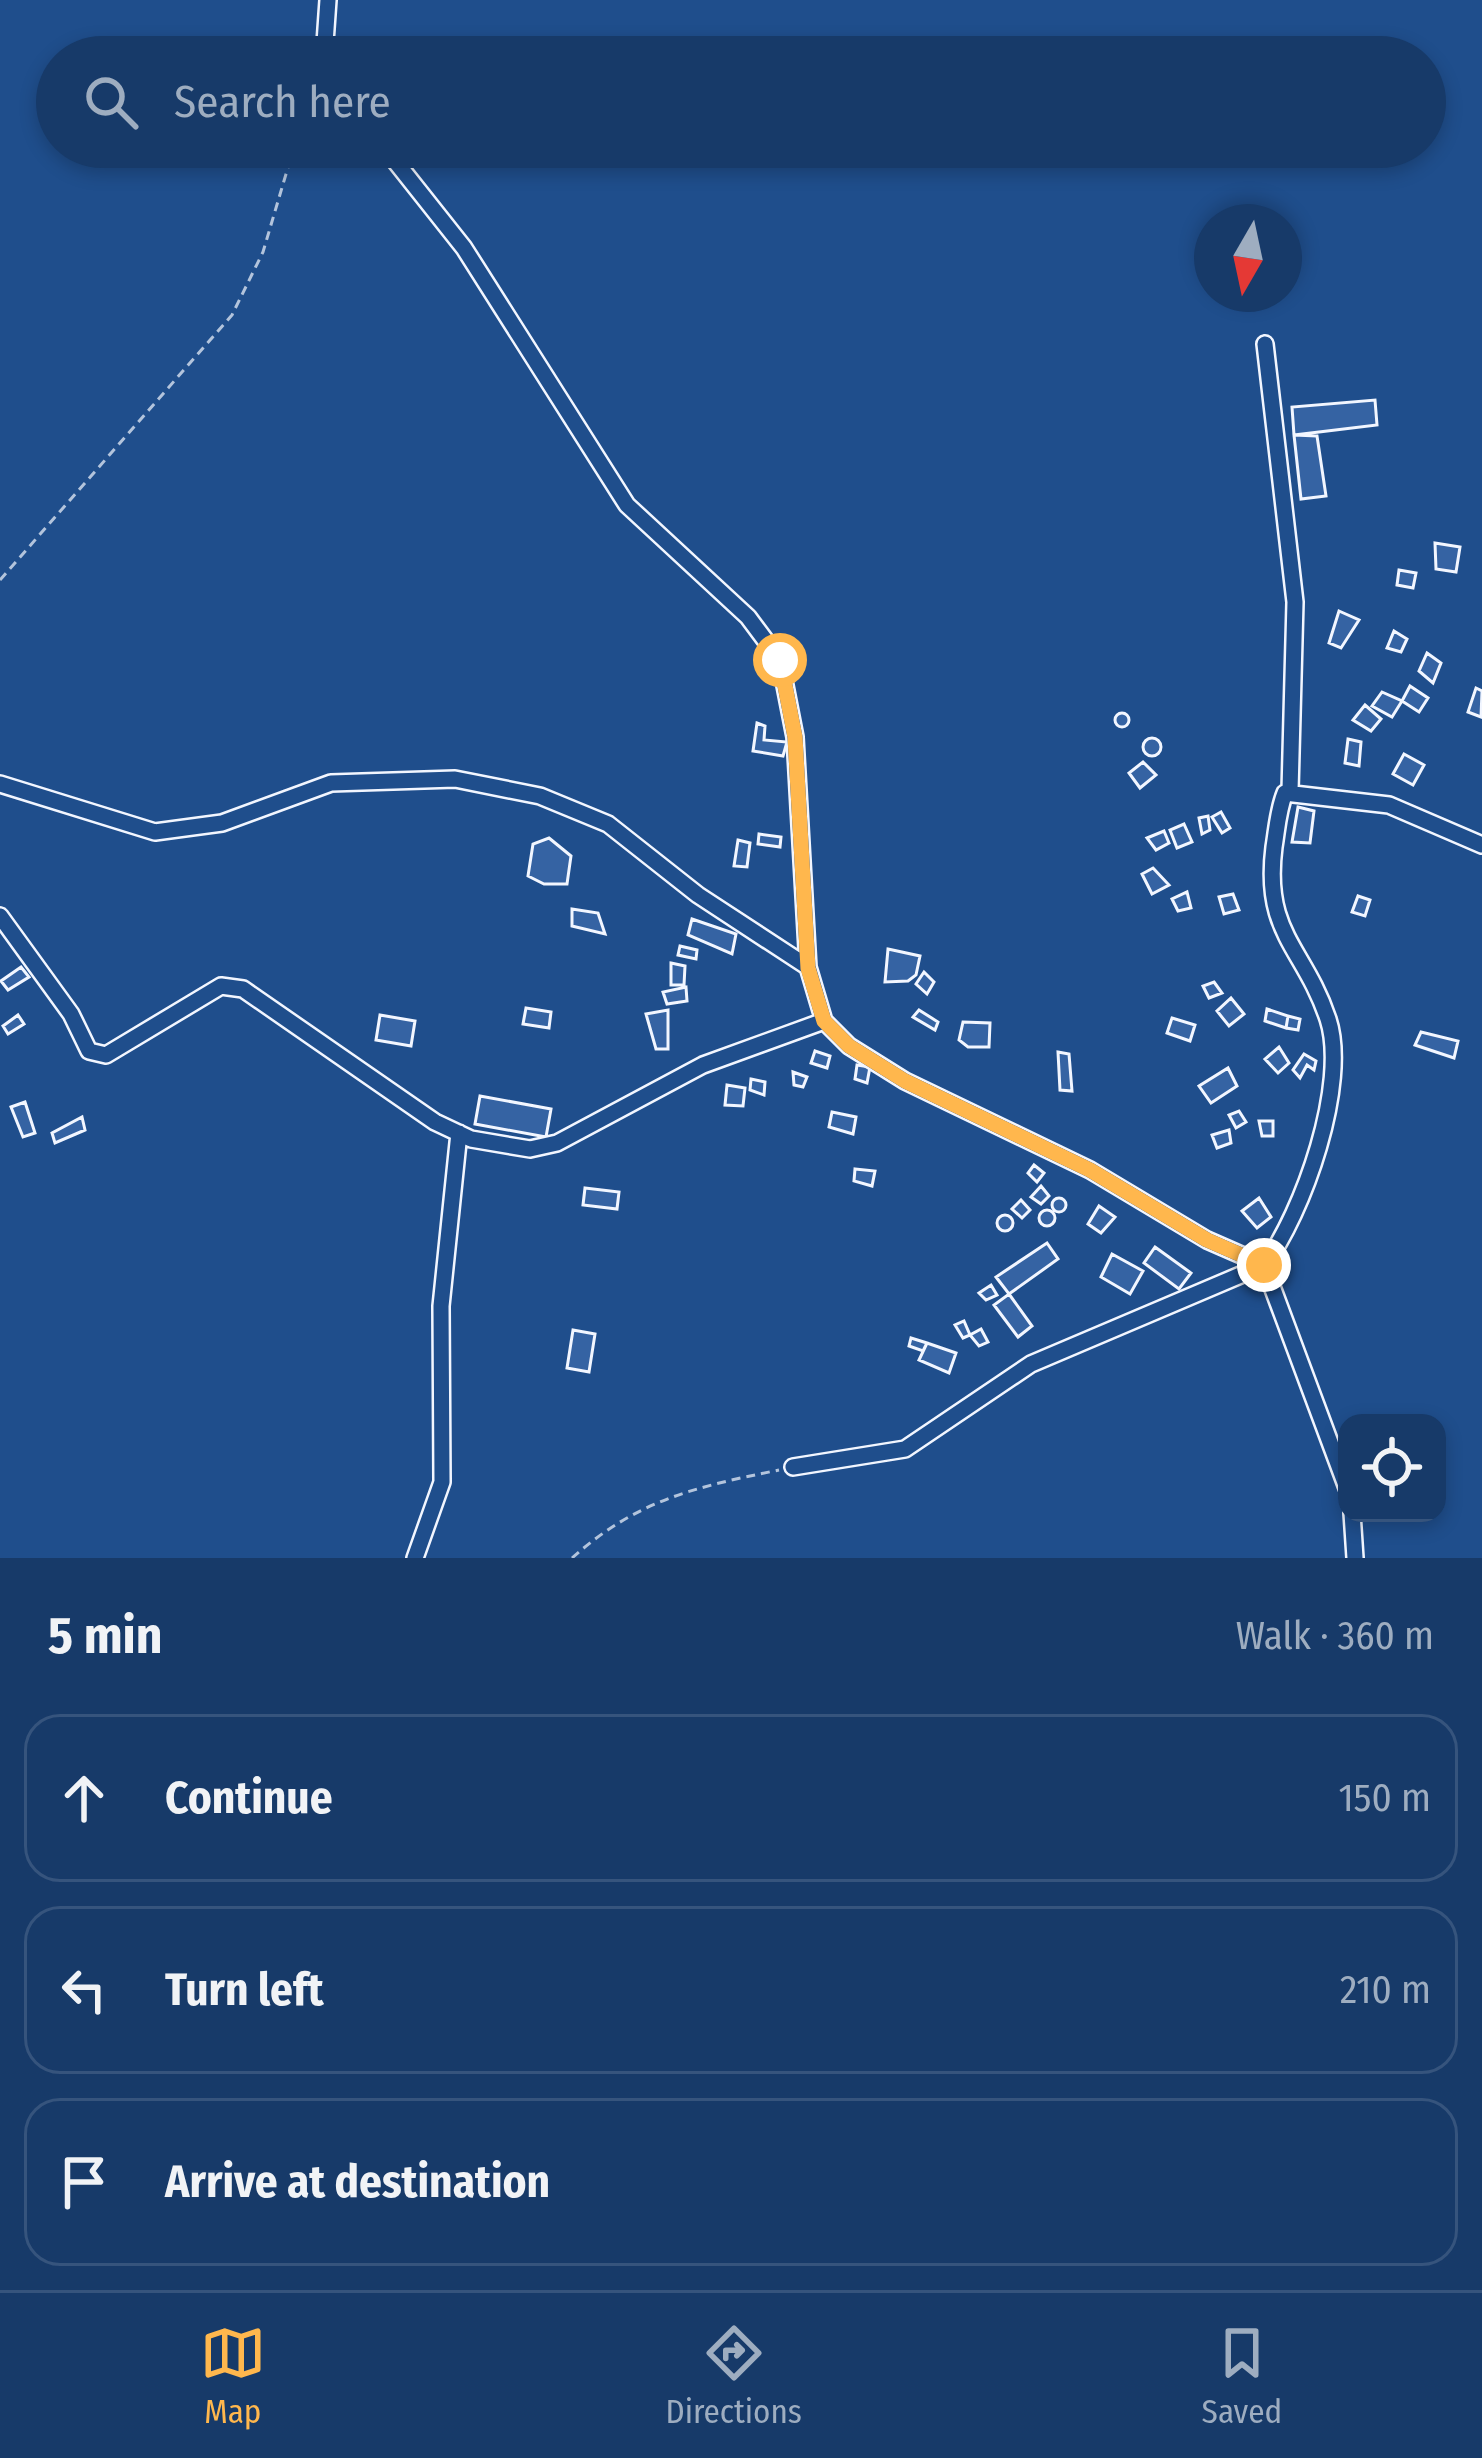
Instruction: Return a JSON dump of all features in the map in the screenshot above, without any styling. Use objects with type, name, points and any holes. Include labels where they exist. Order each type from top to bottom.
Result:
[{"type":"street","points":[[325,36],[328,0]]},
{"type":"street","points":[[401,168],[464,248],[627,505],[748,617],[780,660],[794,724],[808,968],[824,1021],[849,1046],[905,1081],[1090,1170],[1207,1240],[1264,1265],[1338,1464]]},
{"type":"street","points":[[793,1467],[905,1449],[1031,1364],[1264,1265],[1286,1236],[1327,1104],[1332,1058],[1328,1020],[1283,934],[1270,898],[1281,803],[1290,790],[1295,602],[1265,344]]},
{"type":"street","points":[[0,784],[154,832],[223,823],[331,783],[455,779],[540,796],[608,824],[698,895],[808,968]]},
{"type":"street","points":[[1290,790],[1389,805],[1482,844]]},
{"type":"street","points":[[0,916],[71,1014],[89,1051],[106,1055],[221,986],[242,989],[459,1133],[503,1148],[557,1143],[703,1066],[824,1021]]},
{"type":"street","points":[[415,1558],[442,1482],[441,1306],[459,1133]]},
{"type":"street","points":[[1353,1522],[1355,1558]]},
{"type":"path","points":[[0,580],[232,315],[263,252],[288,168]]},
{"type":"path","points":[[572,1558],[614,1521],[699,1486],[793,1467]]},
{"type":"building","points":[[1375,400],[1377,425],[1294,435],[1292,407]]},
{"type":"building","points":[[1294,435],[1317,436],[1326,496],[1301,499]]},
{"type":"building","points":[[1435,543],[1460,547],[1456,572],[1436,569]]},
{"type":"building","points":[[1399,570],[1416,573],[1413,588],[1397,585]]},
{"type":"building","points":[[1339,611],[1359,620],[1341,648],[1329,643]]},
{"type":"building","points":[[1394,631],[1407,639],[1401,652],[1387,648]]},
{"type":"building","points":[[1427,653],[1441,663],[1433,683],[1419,671]]},
{"type":"building","points":[[1410,686],[1428,698],[1419,712],[1402,701]]},
{"type":"building","points":[[1476,688],[1482,691],[1481,717],[1468,712]]},
{"type":"building","points":[[1382,692],[1402,701],[1392,717],[1372,706]]},
{"type":"building","points":[[1365,705],[1381,719],[1371,731],[1353,720]]},
{"type":"building","points":[[1122,713],[1129,720],[1122,727],[1115,720]]},
{"type":"building","points":[[757,723],[765,726],[764,740],[787,742],[783,756],[753,751]]},
{"type":"building","points":[[1152,738],[1161,747],[1152,756],[1143,747]]},
{"type":"building","points":[[1348,739],[1361,742],[1359,766],[1345,763]]},
{"type":"building","points":[[1404,754],[1424,765],[1413,785],[1393,774]]},
{"type":"building","points":[[1143,762],[1156,775],[1140,788],[1129,773]]},
{"type":"building","points":[[1298,807],[1314,811],[1310,843],[1292,842]]},
{"type":"building","points":[[1221,812],[1230,828],[1222,833],[1212,817]]},
{"type":"building","points":[[1208,816],[1210,830],[1202,834],[1199,818]]},
{"type":"building","points":[[1184,824],[1192,842],[1177,848],[1170,830]]},
{"type":"building","points":[[1164,831],[1169,843],[1156,850],[1147,838]]},
{"type":"building","points":[[759,834],[781,837],[780,847],[758,844]]},
{"type":"building","points":[[549,838],[571,856],[567,884],[544,884],[528,876],[533,844]]},
{"type":"building","points":[[738,840],[750,843],[747,867],[734,866]]},
{"type":"building","points":[[1153,868],[1169,885],[1152,894],[1142,874]]},
{"type":"building","points":[[1187,892],[1191,908],[1178,911],[1172,899]]},
{"type":"building","points":[[1233,894],[1239,910],[1224,914],[1219,897]]},
{"type":"building","points":[[1358,896],[1370,900],[1365,916],[1352,912]]},
{"type":"building","points":[[572,909],[598,913],[605,934],[572,926]]},
{"type":"building","points":[[692,919],[736,934],[732,954],[688,935]]},
{"type":"building","points":[[680,946],[697,950],[696,959],[678,955]]},
{"type":"building","points":[[888,949],[920,956],[916,975],[908,981],[885,982]]},
{"type":"building","points":[[671,963],[685,966],[684,985],[671,985]]},
{"type":"building","points":[[21,967],[29,977],[8,990],[1,981]]},
{"type":"building","points":[[924,972],[934,982],[927,994],[916,984]]},
{"type":"building","points":[[1214,982],[1222,993],[1209,998],[1203,986]]},
{"type":"building","points":[[686,987],[687,1001],[667,1004],[663,992]]},
{"type":"building","points":[[1231,998],[1244,1014],[1229,1026],[1217,1011]]},
{"type":"building","points":[[526,1008],[551,1012],[549,1028],[523,1024]]},
{"type":"building","points":[[1267,1009],[1288,1016],[1286,1028],[1265,1021]]},
{"type":"building","points":[[668,1010],[668,1049],[656,1049],[646,1014]]},
{"type":"building","points":[[919,1010],[938,1022],[935,1030],[913,1017]]},
{"type":"building","points":[[18,1015],[24,1024],[8,1034],[3,1026]]},
{"type":"building","points":[[380,1015],[415,1021],[411,1046],[376,1040]]},
{"type":"building","points":[[1288,1016],[1300,1019],[1298,1030],[1286,1028]]},
{"type":"building","points":[[1172,1018],[1195,1025],[1190,1041],[1167,1033]]},
{"type":"building","points":[[963,1022],[990,1023],[989,1047],[968,1047],[959,1040]]},
{"type":"building","points":[[1421,1032],[1458,1041],[1454,1058],[1415,1045]]},
{"type":"building","points":[[1279,1047],[1289,1063],[1278,1073],[1265,1059]]},
{"type":"building","points":[[815,1051],[830,1056],[827,1068],[811,1063]]},
{"type":"building","points":[[1058,1052],[1069,1054],[1072,1091],[1060,1090]]},
{"type":"building","points":[[1304,1054],[1316,1061],[1314,1070],[1307,1065],[1300,1078],[1293,1070]]},
{"type":"building","points":[[857,1065],[870,1067],[867,1083],[855,1079]]},
{"type":"building","points":[[1228,1068],[1237,1086],[1211,1103],[1199,1086]]},
{"type":"building","points":[[793,1072],[807,1077],[803,1087],[794,1085]]},
{"type":"building","points":[[751,1079],[765,1082],[764,1095],[750,1090]]},
{"type":"building","points":[[727,1085],[745,1088],[743,1106],[725,1105]]},
{"type":"building","points":[[480,1096],[551,1109],[546,1137],[475,1124]]},
{"type":"building","points":[[25,1102],[35,1133],[23,1137],[11,1107]]},
{"type":"building","points":[[1239,1111],[1246,1122],[1236,1128],[1229,1115]]},
{"type":"building","points":[[832,1112],[856,1117],[853,1134],[829,1127]]},
{"type":"building","points":[[82,1117],[85,1130],[55,1143],[52,1133]]},
{"type":"building","points":[[1259,1121],[1273,1121],[1273,1136],[1262,1136]]},
{"type":"building","points":[[1229,1130],[1231,1143],[1217,1148],[1212,1135]]},
{"type":"building","points":[[1034,1165],[1044,1173],[1037,1182],[1028,1173]]},
{"type":"building","points":[[855,1169],[875,1171],[872,1186],[854,1181]]},
{"type":"building","points":[[1041,1186],[1049,1196],[1041,1204],[1031,1197]]},
{"type":"building","points":[[585,1188],[619,1192],[617,1209],[583,1205]]},
{"type":"building","points":[[1059,1198],[1066,1205],[1059,1212],[1052,1205]]},
{"type":"building","points":[[1259,1198],[1271,1217],[1257,1228],[1242,1211]]},
{"type":"building","points":[[1021,1200],[1030,1210],[1022,1218],[1012,1209]]},
{"type":"building","points":[[1099,1206],[1115,1217],[1101,1233],[1088,1224]]},
{"type":"building","points":[[1047,1210],[1055,1218],[1047,1226],[1039,1218]]},
{"type":"building","points":[[1005,1215],[1013,1223],[1005,1231],[997,1223]]},
{"type":"building","points":[[1047,1243],[1058,1259],[1009,1294],[996,1277]]},
{"type":"building","points":[[1155,1247],[1191,1273],[1179,1289],[1144,1263]]},
{"type":"building","points":[[1112,1254],[1143,1271],[1130,1294],[1101,1277]]},
{"type":"building","points":[[991,1285],[997,1295],[986,1300],[979,1293]]},
{"type":"building","points":[[1009,1294],[1032,1326],[1018,1337],[994,1305]]},
{"type":"building","points":[[964,1321],[970,1335],[963,1338],[955,1325]]},
{"type":"building","points":[[981,1329],[988,1342],[979,1346],[970,1335]]},
{"type":"building","points":[[573,1330],[595,1334],[589,1372],[567,1368]]},
{"type":"building","points":[[911,1338],[927,1343],[923,1351],[909,1346]]},
{"type":"building","points":[[927,1343],[956,1353],[949,1373],[919,1360]]},
{"type":"route","points":[[780,660],[795,737],[808,968],[824,1021],[849,1046],[905,1081],[1090,1170],[1207,1240],[1264,1265]]}]
